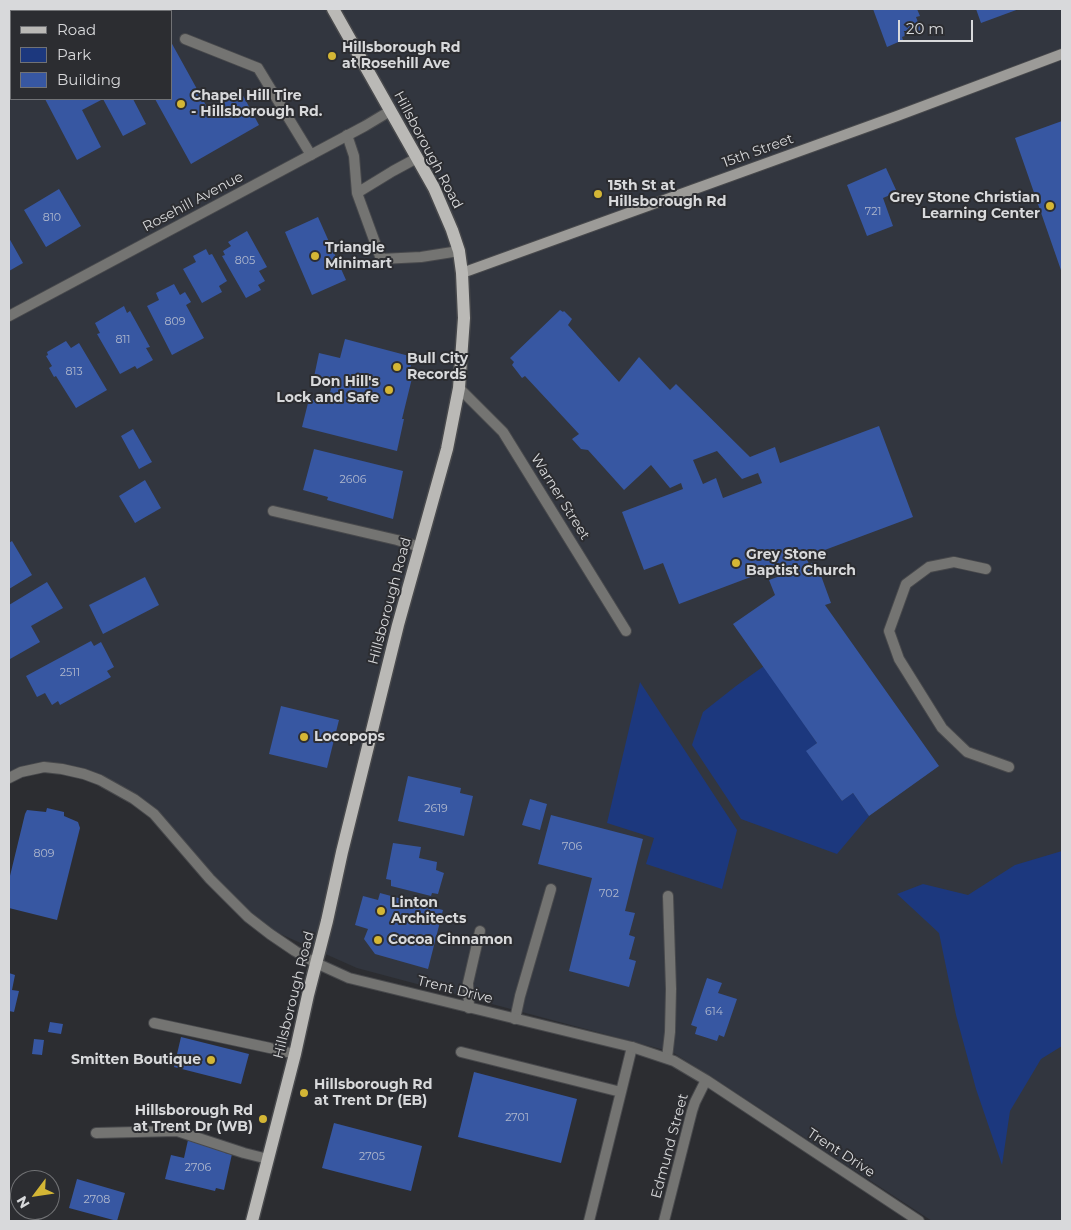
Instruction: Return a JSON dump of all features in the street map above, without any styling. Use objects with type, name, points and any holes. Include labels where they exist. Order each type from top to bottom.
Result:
[{"type":"main road","name":"Hillsborough Road","points":[[252,1221],[295,1054],[398,625],[447,449],[459,388],[464,318],[459,251],[452,230],[417,158],[332,9]]},
{"type":"street","points":[[185,40],[258,68],[311,155]]},
{"type":"street","name":"15th Street","points":[[462,273],[898,116],[1062,54]]},
{"type":"street","name":"Rosehill Avenue","points":[[9,316],[390,111]]},
{"type":"street","points":[[346,135],[354,156],[357,193],[381,259],[421,257],[459,251]]},
{"type":"street","points":[[357,193],[417,158]]},
{"type":"street","name":"Warner Street","points":[[459,388],[503,432],[626,631]]},
{"type":"street","points":[[273,511],[420,546]]},
{"type":"street","points":[[986,569],[954,562],[930,567],[906,584],[889,631],[899,658],[942,728],[967,752],[1010,767]]},
{"type":"street","name":"Trent Drive","points":[[9,778],[21,772],[44,767],[84,774],[100,780],[134,799],[154,814],[210,878],[248,917],[295,951],[316,963],[350,978],[667,1058],[706,1080],[920,1221]]},
{"type":"street","points":[[514,1019],[551,889]]},
{"type":"street","points":[[667,1058],[671,989],[668,896]]},
{"type":"street","points":[[469,1008],[468,983],[480,931]]},
{"type":"street","points":[[154,1023],[295,1054]]},
{"type":"street","points":[[589,1221],[632,1048]]},
{"type":"street","points":[[461,1052],[621,1092]]},
{"type":"street","name":"Edmund Street","points":[[664,1221],[693,1106],[706,1080]]},
{"type":"street","points":[[96,1133],[177,1131],[268,1159]]},
{"type":"shaded area","points":[[9,9],[1062,9],[1062,1221],[932,1221],[672,1052],[357,968],[267,928],[233,897],[153,811],[75,768],[9,775]]},
{"type":"green space","points":[[764,666],[817,743],[807,751],[842,801],[853,793],[869,816],[837,854],[741,819],[692,745],[703,712]]},
{"type":"green space","points":[[640,682],[737,830],[722,889],[646,864],[654,838],[607,823]]},
{"type":"green space","points":[[1062,851],[1062,1046],[1041,1059],[1010,1111],[1002,1165],[976,1089],[956,1015],[939,933],[897,894],[923,884],[968,895],[1015,865]]},
{"type":"building","points":[[873,9],[917,9],[920,16],[916,17],[921,30],[902,37],[903,40],[887,47]]},
{"type":"building","points":[[976,9],[1019,9],[981,23]]},
{"type":"building","name":"Chapel Hill Tire - Hillsborough Rd.","points":[[172,44],[208,109],[240,90],[259,125],[191,164],[156,100],[172,100]]},
{"type":"building","points":[[46,100],[101,100],[82,110],[101,147],[77,160]]},
{"type":"building","points":[[104,100],[134,100],[146,124],[123,136]]},
{"type":"building","name":"Grey Stone Christian Learning Center","points":[[1062,121],[1062,273],[1015,138]]},
{"type":"building","points":[[886,168],[897,192],[883,198],[893,226],[867,236],[847,185]]},
{"type":"building","points":[[59,189],[81,226],[46,247],[24,210]]},
{"type":"building","name":"Triangle Minimart","points":[[318,217],[346,280],[312,295],[285,232]]},
{"type":"building","points":[[247,231],[267,267],[259,271],[265,281],[258,285],[261,290],[246,298],[222,256],[225,255],[223,251],[231,246],[228,242]]},
{"type":"building","points":[[9,238],[23,263],[9,271]]},
{"type":"building","points":[[206,249],[209,255],[212,254],[227,281],[219,286],[222,292],[202,303],[183,269],[196,262],[193,256]]},
{"type":"building","points":[[174,284],[180,295],[185,292],[191,302],[186,305],[204,338],[172,355],[147,306],[159,300],[156,293]]},
{"type":"building","points":[[124,306],[127,313],[130,311],[150,347],[146,348],[153,360],[137,369],[135,366],[120,374],[97,334],[100,333],[95,323]]},
{"type":"building","name":"Grey Stone Baptist Church","points":[[560,310],[564,311],[572,319],[568,325],[619,382],[639,357],[670,390],[676,384],[750,457],[775,447],[780,463],[879,426],[913,517],[806,557],[809,564],[816,562],[831,603],[825,605],[939,766],[869,816],[853,793],[842,801],[806,751],[817,743],[733,624],[775,595],[769,580],[783,575],[780,566],[679,604],[663,563],[644,570],[622,512],[683,489],[681,483],[670,488],[651,465],[624,490],[588,450],[581,449],[572,439],[579,434],[525,376],[522,378],[512,365],[514,362],[510,358]],"holes":[[[717,451],[742,479],[758,473],[762,483],[723,498],[716,478],[703,484],[693,460]]]},
{"type":"building","points":[[345,339],[413,357],[409,373],[413,374],[402,419],[404,419],[397,451],[302,427],[309,399],[327,403],[333,382],[314,377],[319,353],[340,358]]},
{"type":"building","points":[[66,341],[71,348],[79,343],[107,390],[76,408],[56,376],[54,377],[49,368],[52,366],[46,356],[48,355],[47,352]]},
{"type":"building","points":[[133,429],[152,462],[139,469],[121,436]]},
{"type":"building","points":[[314,449],[403,471],[393,519],[327,500],[328,497],[303,490]]},
{"type":"building","points":[[145,480],[161,508],[135,523],[119,496]]},
{"type":"building","points":[[12,541],[32,575],[9,589],[9,543]]},
{"type":"building","points":[[145,577],[159,605],[103,634],[89,605]]},
{"type":"building","points":[[47,582],[63,608],[31,626],[40,642],[10,659],[9,605]]},
{"type":"building","points":[[91,641],[94,646],[101,642],[114,667],[107,671],[111,677],[60,705],[58,701],[52,705],[45,693],[37,697],[26,676]]},
{"type":"building","name":"Locopops","points":[[281,706],[339,720],[327,768],[269,754]]},
{"type":"building","points":[[408,776],[461,788],[460,793],[473,796],[464,836],[398,821]]},
{"type":"building","points":[[530,799],[547,804],[540,830],[522,825]]},
{"type":"building","points":[[47,808],[64,812],[64,816],[78,822],[80,828],[57,920],[9,908],[9,880],[25,814],[27,810],[46,812]]},
{"type":"building","points":[[551,815],[643,839],[625,911],[635,913],[629,935],[635,937],[629,959],[636,961],[629,987],[569,971],[592,878],[538,864]]},
{"type":"building","points":[[393,843],[421,847],[419,858],[437,862],[436,870],[444,873],[438,894],[432,893],[431,896],[391,886],[391,880],[386,879]]},
{"type":"building","points":[[380,893],[443,910],[428,969],[375,954],[364,939],[368,929],[355,925],[363,896],[378,900]]},
{"type":"building","points":[[9,973],[15,975],[12,990],[19,991],[14,1012],[9,1011]]},
{"type":"building","points":[[707,978],[722,983],[718,993],[737,999],[724,1037],[719,1035],[717,1041],[695,1034],[697,1027],[691,1025]]},
{"type":"building","points":[[50,1022],[63,1024],[61,1034],[48,1032]]},
{"type":"building","name":"Smitten Boutique","points":[[181,1037],[249,1054],[241,1084],[174,1067]]},
{"type":"building","points":[[34,1039],[44,1040],[42,1055],[32,1054]]},
{"type":"building","points":[[474,1072],[577,1099],[561,1163],[458,1137]]},
{"type":"building","points":[[334,1123],[422,1146],[411,1191],[322,1168]]},
{"type":"building","points":[[188,1140],[226,1149],[225,1153],[232,1154],[224,1190],[216,1188],[215,1191],[165,1179],[171,1155],[184,1158]]},
{"type":"building","points":[[77,1179],[125,1193],[117,1221],[69,1208]]},
{"type":"place","name":"Hillsborough Rd at Rosehill Ave","points":[[332,56]]},
{"type":"place","name":"Chapel Hill Tire - Hillsborough Rd.","points":[[181,104]]},
{"type":"place","name":"15th St at Hillsborough Rd","points":[[598,194]]},
{"type":"place","name":"Grey Stone Christian Learning Center","points":[[1050,206]]},
{"type":"place","name":"Triangle Minimart","points":[[315,256]]},
{"type":"place","name":"Bull City Records","points":[[397,367]]},
{"type":"place","name":"Don Hill's Lock and Safe","points":[[389,390]]},
{"type":"place","name":"Grey Stone Baptist Church","points":[[736,563]]},
{"type":"place","name":"Locopops","points":[[304,737]]},
{"type":"place","name":"Linton Architects","points":[[381,911]]},
{"type":"place","name":"Cocoa Cinnamon","points":[[378,940]]},
{"type":"place","name":"Smitten Boutique","points":[[211,1060]]},
{"type":"place","name":"Hillsborough Rd at Trent Dr (EB)","points":[[304,1093]]},
{"type":"place","name":"Hillsborough Rd at Trent Dr (WB)","points":[[263,1119]]}]
